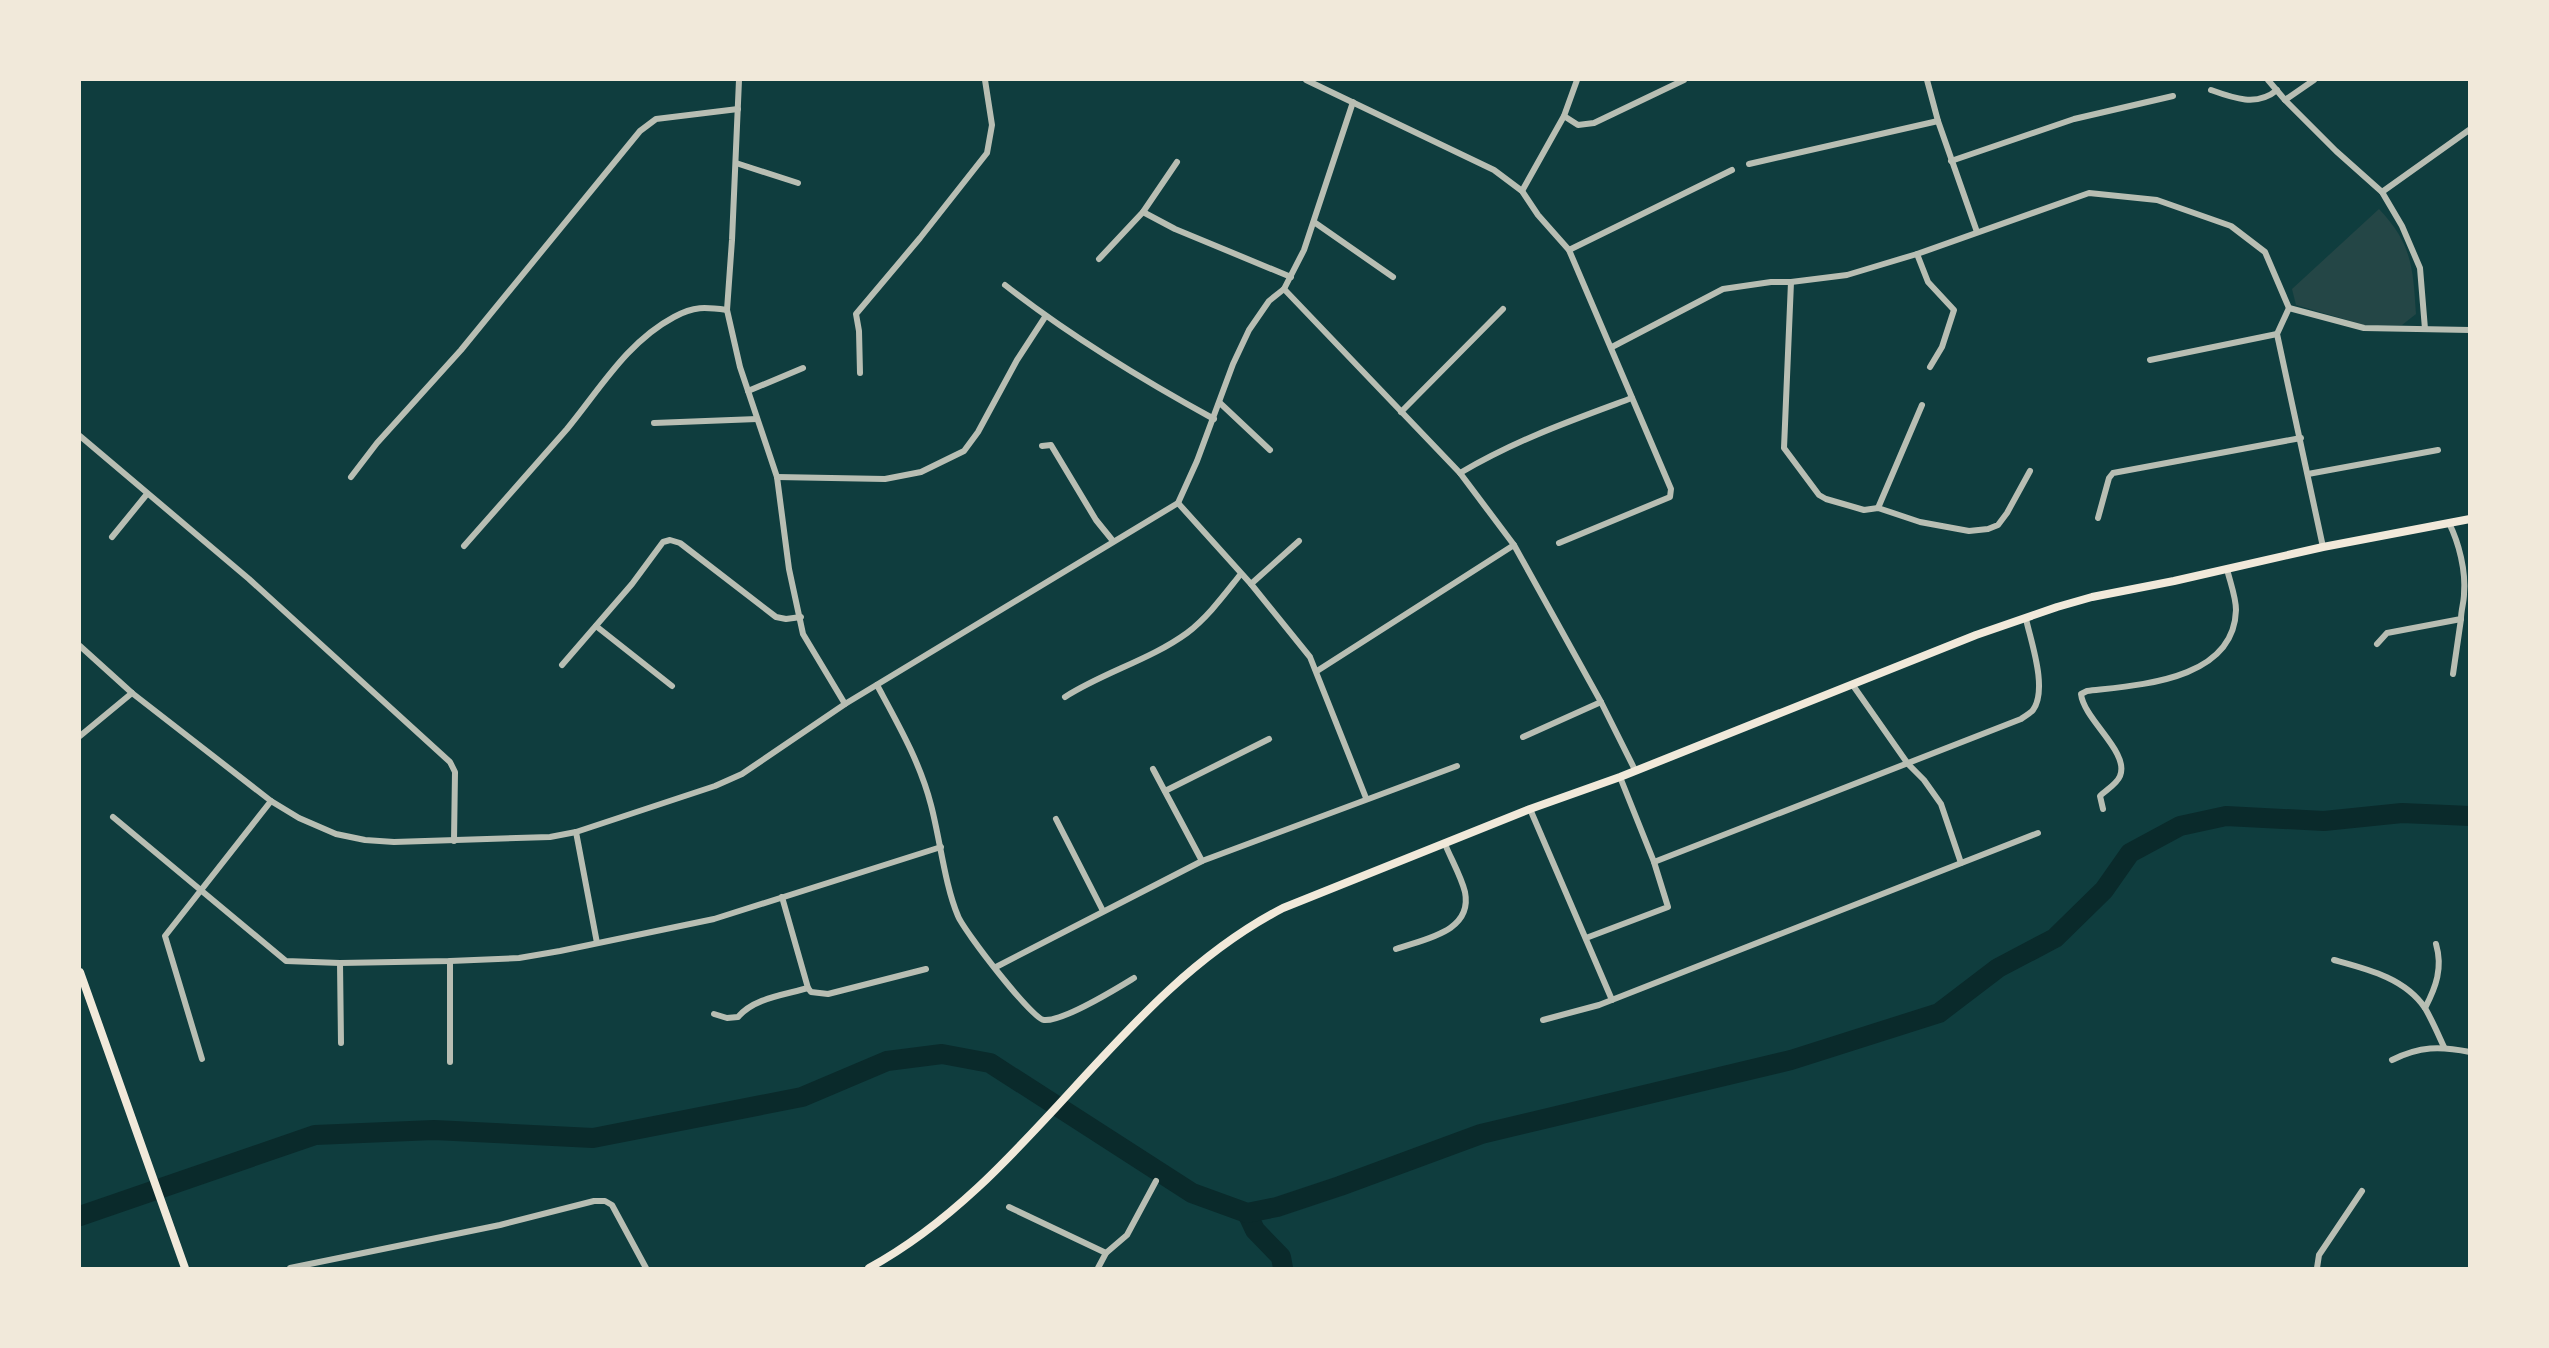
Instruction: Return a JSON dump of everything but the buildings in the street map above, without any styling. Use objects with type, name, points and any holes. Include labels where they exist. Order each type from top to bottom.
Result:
[{"type":"main road","points":[[869,1269],[936,1224],[1021,1145],[1144,1012],[1191,971],[1264,918],[1322,891],[1620,777],[1976,635],[2057,607],[2092,597],[2323,547],[2469,519]]},
{"type":"main road","points":[[80,972],[185,1269]]},
{"type":"street","points":[[739,80],[727,310],[732,337],[748,391],[777,477],[789,569],[803,634],[845,704]]},
{"type":"street","points":[[860,373],[859,331],[856,314],[921,238],[987,153],[992,125],[985,80]]},
{"type":"street","points":[[1306,80],[1494,170],[1522,191],[1538,215],[1569,250],[1671,489],[1670,497],[1559,543]]},
{"type":"street","points":[[1522,191],[1564,116],[1577,80]]},
{"type":"street","points":[[1564,116],[1578,125],[1594,123],[1684,80]]},
{"type":"street","points":[[1928,80],[1938,121],[1977,232]]},
{"type":"street","points":[[2268,80],[2336,152],[2382,192],[2402,226],[2420,268],[2425,329]]},
{"type":"street","points":[[2285,100],[2314,80]]},
{"type":"street","points":[[2211,90],[2253,101],[2268,98],[2277,90]]},
{"type":"street","points":[[1952,160],[2074,119],[2173,96]]},
{"type":"street","points":[[80,646],[132,693],[271,801],[299,818],[345,836],[394,842],[550,837],[576,832],[716,786],[741,774],[845,704],[1178,503],[1214,419],[1233,364],[1249,330],[1269,301],[1284,289],[1291,277],[1314,222],[1353,102]]},
{"type":"street","points":[[351,477],[377,443],[461,350],[640,131],[656,119],[738,109]]},
{"type":"street","points":[[1749,164],[1938,121]]},
{"type":"street","points":[[2382,192],[2469,130]]},
{"type":"street","points":[[1099,259],[1143,212],[1177,162]]},
{"type":"street","points":[[736,163],[798,183]]},
{"type":"street","points":[[1569,250],[1732,170]]},
{"type":"street","points":[[1612,347],[1723,289],[1847,275],[1917,254],[2090,193],[2157,200],[2231,226],[2265,252],[2289,308],[2277,334],[2323,547]]},
{"type":"street","points":[[1143,212],[1175,229],[1291,277]]},
{"type":"street","points":[[1314,222],[1393,277]]},
{"type":"street","points":[[1917,254],[1929,282],[1954,310],[1942,347],[1930,367]]},
{"type":"street","points":[[1791,282],[1784,448],[1814,490],[1826,499],[1864,510],[1878,508],[1920,522],[1969,531],[1988,529],[1998,525],[2030,471]]},
{"type":"street","points":[[1005,285],[1045,317],[1161,390],[1214,419]]},
{"type":"street","points":[[1284,289],[1460,473],[1514,545],[1601,702],[1635,770]]},
{"type":"street","points":[[464,546],[568,428],[617,365],[645,336],[674,316],[699,306],[727,310]]},
{"type":"street","points":[[2289,308],[2364,328],[2469,330]]},
{"type":"street","points":[[1401,412],[1503,309]]},
{"type":"street","points":[[777,477],[885,479],[921,472],[964,451],[978,432],[1017,360],[1045,317]]},
{"type":"street","points":[[2150,360],[2277,334]]},
{"type":"street","points":[[748,391],[803,368]]},
{"type":"street","points":[[1460,473],[1498,451],[1540,431],[1632,398]]},
{"type":"street","points":[[1220,403],[1270,450]]},
{"type":"street","points":[[1878,508],[1922,405]]},
{"type":"street","points":[[654,423],[757,419]]},
{"type":"street","points":[[80,436],[249,579],[450,762],[455,772],[454,841]]},
{"type":"street","points":[[2098,518],[2109,478],[2113,473],[2301,438]]},
{"type":"street","points":[[1042,446],[1051,445],[1095,520],[1113,541]]},
{"type":"street","points":[[2308,474],[2438,450]]},
{"type":"street","points":[[112,537],[147,494]]},
{"type":"street","points":[[1178,503],[1302,644],[1317,671],[1366,798]]},
{"type":"street","points":[[2449,523],[2455,534],[2464,576],[2464,595],[2453,674]]},
{"type":"street","points":[[562,666],[663,542],[670,540],[680,543],[776,617],[786,619],[801,617]]},
{"type":"street","points":[[1251,584],[1299,541]]},
{"type":"street","points":[[1317,671],[1514,545]]},
{"type":"street","points":[[2103,809],[2100,796],[2118,779],[2121,770],[2114,747],[2107,735],[2086,712],[2081,694],[2087,691],[2134,686],[2184,675],[2208,662],[2222,647],[2236,618],[2236,606],[2226,569]]},
{"type":"street","points":[[1065,697],[1084,685],[1167,646],[1188,632],[1206,616],[1240,575]]},
{"type":"street","points":[[1654,862],[2021,719],[2033,710],[2039,692],[2038,674],[2026,619]]},
{"type":"street","points":[[2377,644],[2387,633],[2461,619]]},
{"type":"street","points":[[596,626],[672,686]]},
{"type":"street","points":[[1852,684],[1908,764],[1924,780],[1941,804],[1961,863]]},
{"type":"street","points":[[877,685],[907,740],[931,803],[958,916],[970,937],[1013,991],[1041,1020],[1067,1015],[1134,978]]},
{"type":"street","points":[[80,736],[132,693]]},
{"type":"street","points":[[1523,737],[1601,702]]},
{"type":"street","points":[[1165,791],[1269,739]]},
{"type":"street","points":[[996,967],[1202,861],[1457,766]]},
{"type":"street","points":[[1153,770],[1202,861]]},
{"type":"street","points":[[1586,938],[1668,907],[1654,862],[1620,777]]},
{"type":"street","points":[[202,1059],[165,936],[271,801]]},
{"type":"street","points":[[1530,810],[1612,1000]]},
{"type":"street","points":[[113,817],[286,961],[340,963],[519,958],[714,919],[941,847]]},
{"type":"street","points":[[1056,819],[1103,911]]},
{"type":"street","points":[[576,832],[597,942]]},
{"type":"street","points":[[1543,1020],[1584,1011],[2038,832]]},
{"type":"street","points":[[1396,949],[1451,929],[1461,918],[1465,907],[1465,891],[1445,843]]},
{"type":"street","points":[[782,897],[811,992],[828,994],[926,969]]},
{"type":"street","points":[[2425,1008],[2434,990],[2441,960],[2436,944]]},
{"type":"street","points":[[2334,960],[2389,978],[2412,993],[2425,1008],[2444,1047]]},
{"type":"street","points":[[450,961],[450,1062]]},
{"type":"street","points":[[340,963],[341,1043]]},
{"type":"street","points":[[714,1014],[727,1018],[738,1017],[747,1007],[756,1003],[808,988]]},
{"type":"street","points":[[2392,1060],[2415,1051],[2444,1047],[2469,1052]]},
{"type":"street","points":[[1098,1269],[1106,1253],[1127,1235],[1156,1181]]},
{"type":"street","points":[[2317,1269],[2319,1255],[2362,1191]]},
{"type":"street","points":[[290,1269],[500,1225],[594,1202],[605,1202],[612,1205],[646,1269]]},
{"type":"street","points":[[1009,1208],[1106,1253]]},
{"type":"shaded area","points":[[2379,209],[2398,234],[2409,257],[2416,314],[2402,325],[2364,325],[2296,305],[2292,289]]},
{"type":"waterway","points":[[80,1216],[315,1135],[434,1130],[593,1138],[802,1097],[887,1061],[942,1054],[990,1063],[1192,1193],[1247,1213],[1277,1207],[1340,1186],[1481,1134],[1791,1060],[1939,1013],[1998,968],[2055,938],[2104,890],[2130,853],[2180,826],[2226,816],[2324,821],[2402,813],[2470,816]]},
{"type":"waterway","points":[[1247,1213],[1255,1230],[1281,1257],[1283,1268]]}]
